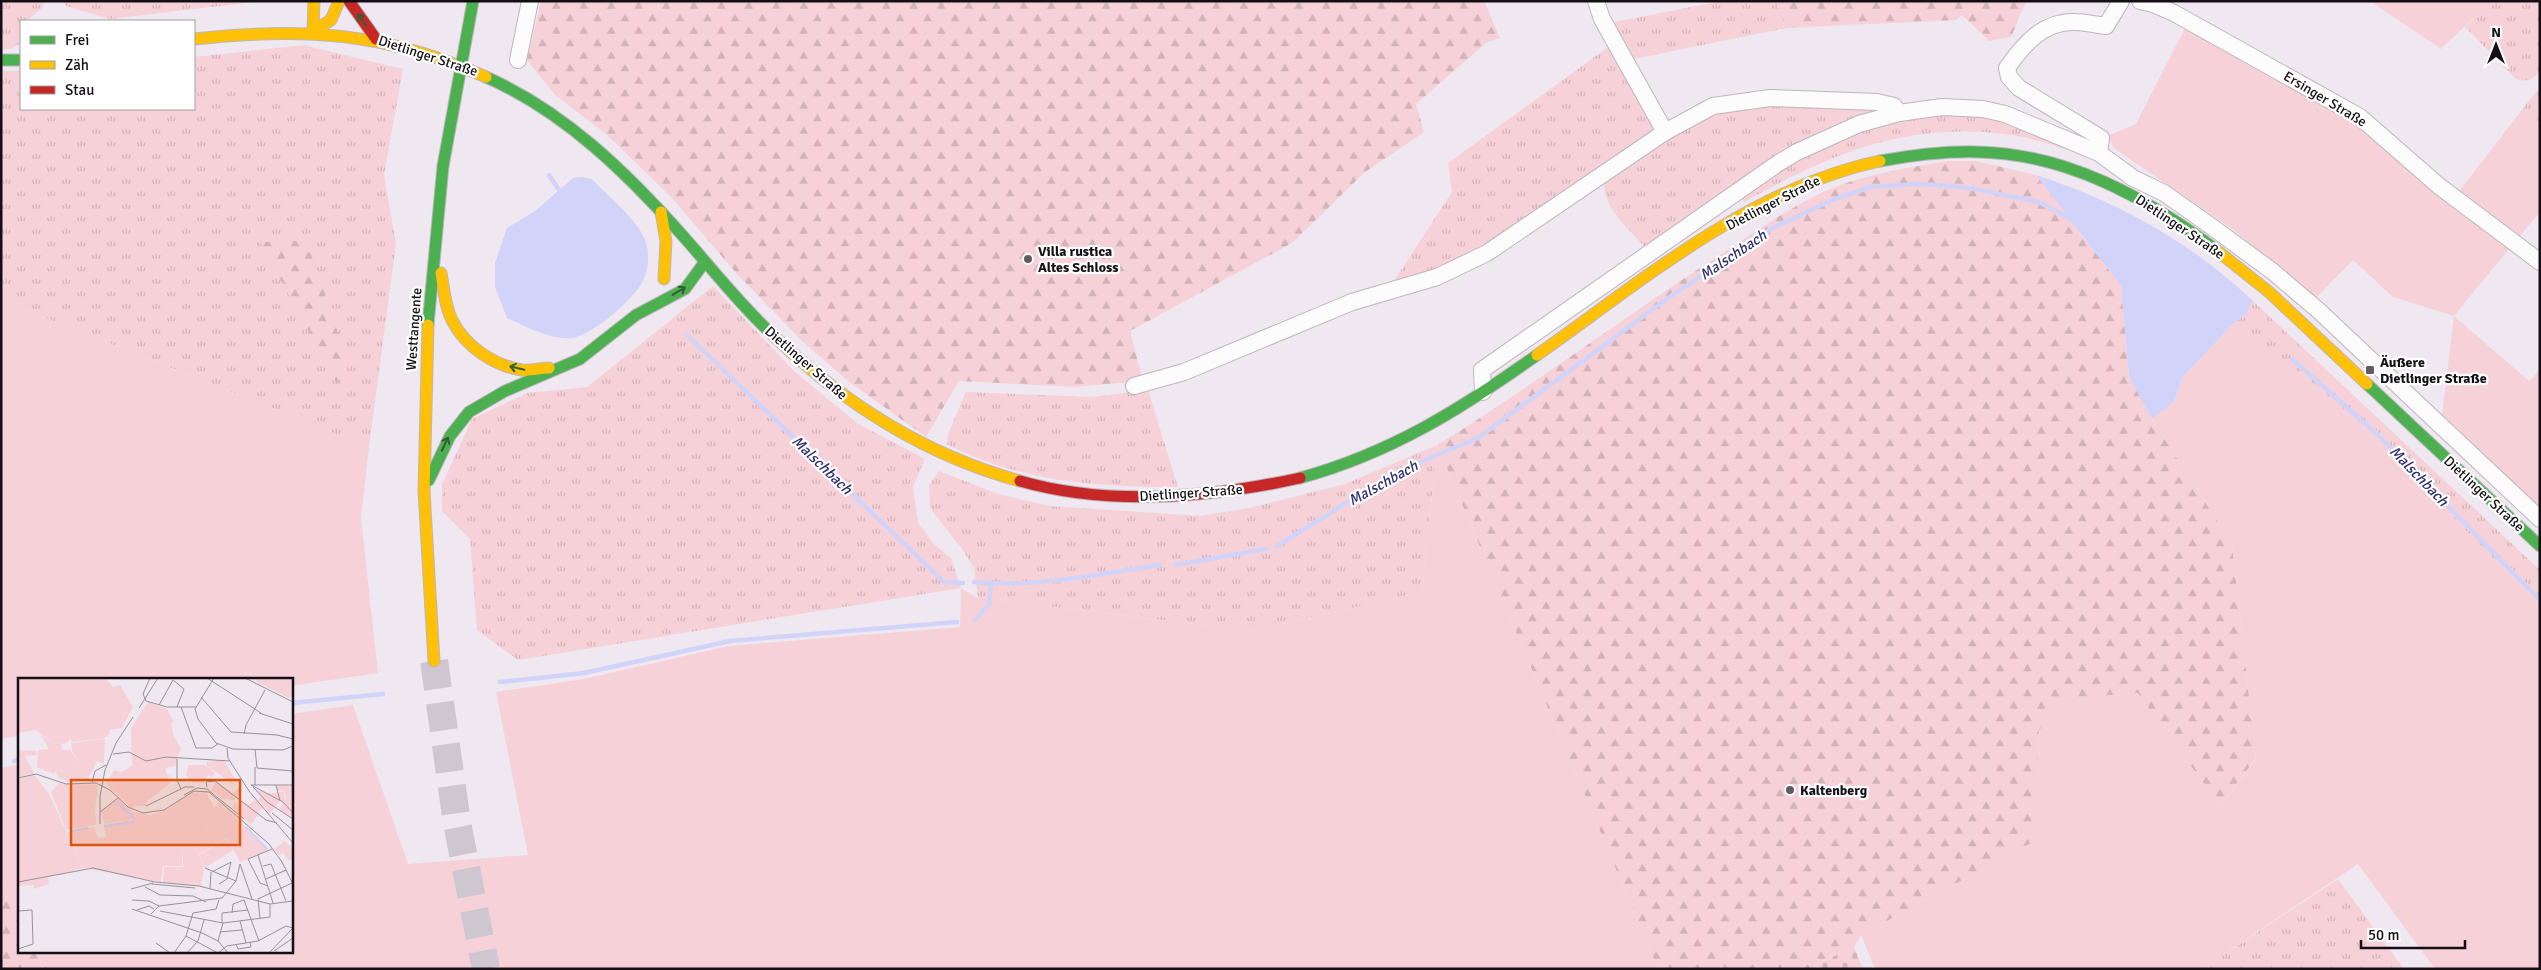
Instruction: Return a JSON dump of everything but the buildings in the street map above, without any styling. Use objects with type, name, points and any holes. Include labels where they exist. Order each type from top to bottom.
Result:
[{"type":"main road","points":[[314,1],[313,30],[327,25],[337,12],[339,1]]},
{"type":"main road","points":[[349,1],[376,39]]},
{"type":"main road","name":"Westtangente","points":[[434,661],[427,584],[424,487],[424,387],[435,241],[443,166],[473,1]]},
{"type":"main road","name":"Dietlinger Straße","points":[[195,39],[276,30],[313,30],[376,39],[451,60],[480,72],[534,103],[589,141],[626,175],[661,212],[704,263],[776,340],[827,384],[858,407],[931,450],[966,466],[1009,480],[1051,490],[1131,498],[1213,494],[1258,488],[1345,464],[1397,444],[1483,392],[1734,220],[1812,182],[1850,167],[1886,158],[1929,152],[1969,150],[2012,153],[2070,167],[2104,181],[2162,212],[2212,248],[2269,292],[2540,546]]},
{"type":"main road","points":[[1,60],[20,60]]},
{"type":"main road","points":[[661,212],[666,241],[664,279]]},
{"type":"main road","points":[[435,241],[446,298],[453,322],[466,339],[483,355],[496,363],[523,370],[565,366]]},
{"type":"main road","points":[[645,309],[664,279],[683,266],[704,263]]},
{"type":"main road","points":[[424,487],[437,467],[444,444],[454,428],[469,412],[494,396],[565,366],[595,349],[645,309],[689,285],[704,263]]},
{"type":"street","points":[[518,60],[530,1]]},
{"type":"street","points":[[1596,1],[1602,19],[1665,132]]},
{"type":"street","points":[[2099,153],[2101,138],[2019,88],[2009,77],[2007,68],[2018,53],[2040,31],[2054,24],[2064,22],[2106,26],[2121,1]]},
{"type":"street","name":"Ersinger Straße","points":[[2140,1],[2174,13],[2360,117],[2439,186],[2540,262]]},
{"type":"street","points":[[1134,386],[1184,372],[1352,302],[1437,277],[1456,268],[1487,253],[1665,132],[1713,106],[1762,99],[1877,102],[1894,106],[1899,113]]},
{"type":"street","name":"Dietlinger Straße","points":[[1483,392],[1482,370],[1777,164],[1859,124],[1899,113],[1942,107],[1997,112],[2039,127],[2099,153],[2133,178],[2164,193],[2279,276],[2318,310],[2540,519]]},
{"type":"green space","points":[[1,1],[44,1],[43,7],[28,20],[20,20],[20,44],[11,49],[1,49]]},
{"type":"green space","points":[[63,1],[262,1],[110,19],[66,6]]},
{"type":"green space","points":[[541,1],[1484,1],[1500,38],[1486,43],[1416,104],[1424,132],[1364,173],[1292,243],[1130,331],[1143,381],[1074,387],[959,381],[926,437],[848,381],[803,342],[736,273],[672,198],[606,134],[554,94],[527,60]]},
{"type":"green space","points":[[1721,1],[1776,1],[1786,28],[1629,60],[1610,23]]},
{"type":"green space","points":[[1776,1],[2026,1],[2011,37],[1989,41],[1962,15],[1956,20],[1786,28]]},
{"type":"green space","points":[[2370,1],[2480,1],[2484,8],[2441,49]]},
{"type":"green space","points":[[2480,1],[2540,1],[2540,70],[2533,78],[2527,80],[2516,79],[2465,27],[2484,8]]},
{"type":"green space","points":[[2187,24],[2359,122],[2513,244],[2454,316],[2393,297],[2353,260],[2316,298],[2231,228],[2115,149],[2107,136],[2136,124]]},
{"type":"green space","points":[[303,45],[403,69],[384,175],[396,244],[369,447],[1,300],[1,71],[20,71],[20,110],[195,110],[195,57]]},
{"type":"green space","points":[[1611,45],[1654,120],[1654,131],[1476,256],[1396,284],[1394,281],[1452,192],[1448,163]]},
{"type":"green space","points":[[2540,87],[2540,125],[2521,111]]},
{"type":"green space","points":[[1859,105],[1883,111],[1844,122],[1654,246],[1644,246],[1615,214],[1606,196],[1604,186],[1605,175],[1698,119],[1734,106]]},
{"type":"green space","points":[[2521,111],[2540,125],[2540,212],[2518,238],[2457,194]]},
{"type":"green space","points":[[1936,113],[2004,119],[2074,151],[2013,135],[1967,132],[1933,133],[1900,138],[1868,146],[1806,170],[1744,202],[1740,196],[1801,156],[1860,130]]},
{"type":"green space","points":[[1947,161],[1976,161],[2036,175],[2121,286],[2129,377],[2152,419],[2232,544],[2256,758],[2220,806],[2138,694],[2039,731],[2035,841],[1861,935],[1854,947],[1807,969],[1658,969],[1437,445],[1794,207],[1840,185],[1866,177]]},
{"type":"green space","points":[[298,241],[311,253],[348,363],[337,384],[260,242]]},
{"type":"green space","points":[[713,286],[794,371],[857,423],[925,459],[913,487],[918,523],[935,545],[951,558],[961,588],[518,660],[477,630],[470,539],[442,511],[442,484],[472,419],[527,393],[587,387]]},
{"type":"green space","points":[[1,300],[369,447],[361,518],[378,673],[292,686],[292,678],[18,678],[18,736],[1,739]]},
{"type":"green space","points":[[2253,301],[2540,570],[2540,605],[2367,432],[2234,323],[2246,314]]},
{"type":"green space","points":[[2454,316],[2529,381],[2540,370],[2540,507],[2442,414]]},
{"type":"green space","points":[[2234,323],[2367,432],[2540,605],[2540,969],[2435,969],[2358,864],[2202,969],[1875,969],[1861,935],[2035,841],[2039,731],[2058,699],[2138,693],[2220,806],[2256,759],[2232,544],[2152,419],[2174,402],[2182,378]]},
{"type":"green space","points":[[1148,390],[1178,487],[1118,486],[1060,480],[1002,467],[974,457],[947,444],[948,434],[966,392],[1093,397]]},
{"type":"green space","points":[[1437,445],[1422,592],[1253,631],[978,598],[974,568],[962,549],[930,508],[929,485],[939,471],[998,494],[1050,506],[1201,516],[1249,508],[1345,484]]},
{"type":"green space","points":[[1437,445],[1658,969],[48,969],[39,952],[292,952],[292,714],[353,705],[408,864],[528,855],[496,692],[584,679],[728,646],[960,627],[961,588],[978,598],[1253,631],[1422,592]]},
{"type":"green space","points":[[18,765],[18,913],[1,883],[1,768]]},
{"type":"green space","points":[[2338,879],[2404,969],[2202,969]]},
{"type":"green space","points":[[1,883],[18,913],[18,952],[39,952],[48,969],[1,969]]},
{"type":"green space","points":[[1854,947],[1863,969],[1807,969]]},
{"type":"water","points":[[2036,175],[2095,197],[2152,226],[2204,260],[2253,301],[2246,314],[2234,323],[2182,378],[2174,402],[2152,419],[2129,377],[2121,286]]},
{"type":"water","points":[[573,178],[592,179],[636,224],[647,245],[648,266],[643,281],[638,288],[612,315],[581,335],[572,338],[555,337],[507,318],[495,287],[495,263],[507,228],[535,211]]},
{"type":"waterway","name":"Malschbach","points":[[549,175],[561,193]]},
{"type":"waterway","name":"Malschbach","points":[[1277,546],[1396,472],[1478,438],[1668,298],[1774,227],[1835,199],[1871,187],[1918,184],[1951,186],[2039,202],[2074,221]]},
{"type":"waterway","name":"Malschbach","points":[[687,335],[944,582],[963,583]]},
{"type":"waterway","name":"Malschbach","points":[[2292,359],[2376,433],[2540,600]]},
{"type":"waterway","name":"Malschbach","points":[[1175,565],[1266,549]]},
{"type":"waterway","name":"Malschbach","points":[[974,582],[1044,582],[1160,565]]},
{"type":"waterway","points":[[975,620],[989,604],[991,584]]},
{"type":"waterway","points":[[500,682],[584,673],[730,641],[957,622]]},
{"type":"waterway","points":[[292,703],[383,694]]},
{"type":"waterway","points":[[14,761],[18,760]]},
{"type":"tunnel","points":[[434,661],[457,823],[486,969]]},
{"type":"traffic: fast","points":[[443,166],[473,1]]},
{"type":"traffic: fast","points":[[1,60],[20,60]]},
{"type":"traffic: fast","points":[[486,77],[515,91],[542,108],[568,126],[617,167],[662,213],[740,301],[776,338]]},
{"type":"traffic: fast","points":[[1880,161],[1954,152],[2012,155],[2043,161],[2074,170],[2134,196],[2189,230],[2215,249]]},
{"type":"traffic: fast","points":[[428,325],[443,166]]},
{"type":"traffic: fast","points":[[429,480],[450,436],[469,412],[505,391],[580,359],[636,315],[685,289],[704,263]]},
{"type":"traffic: fast","points":[[1300,478],[1365,456],[1424,427],[1453,411],[1537,355]]},
{"type":"traffic: fast","points":[[2367,384],[2540,546]]},
{"type":"traffic: slow","points":[[314,1],[313,31],[331,20],[339,1]]},
{"type":"traffic: slow","points":[[195,39],[271,34],[343,37],[413,50],[486,77]]},
{"type":"traffic: slow","points":[[1537,355],[1658,268],[1742,215],[1787,192],[1833,174],[1880,161]]},
{"type":"traffic: slow","points":[[661,212],[666,241],[664,279]]},
{"type":"traffic: slow","points":[[2215,249],[2269,292],[2367,384]]},
{"type":"traffic: slow","points":[[441,273],[450,317],[473,347],[492,360],[512,368],[522,370],[549,368]]},
{"type":"traffic: slow","points":[[428,325],[424,491],[434,661]]},
{"type":"traffic: slow","points":[[776,338],[830,385],[889,425],[952,457],[1020,481]]},
{"type":"traffic: jam","points":[[349,1],[376,39]]},
{"type":"traffic: jam","points":[[1020,481],[1054,489],[1089,494],[1160,497],[1231,491],[1300,478]]},
{"type":"place","name":"Villa rustica Altes Schloss","points":[[1028,259]]},
{"type":"place","name":"Äußere Dietlinger Straße","points":[[2370,370]]},
{"type":"place","name":"Kaltenberg","points":[[1790,790]]}]
